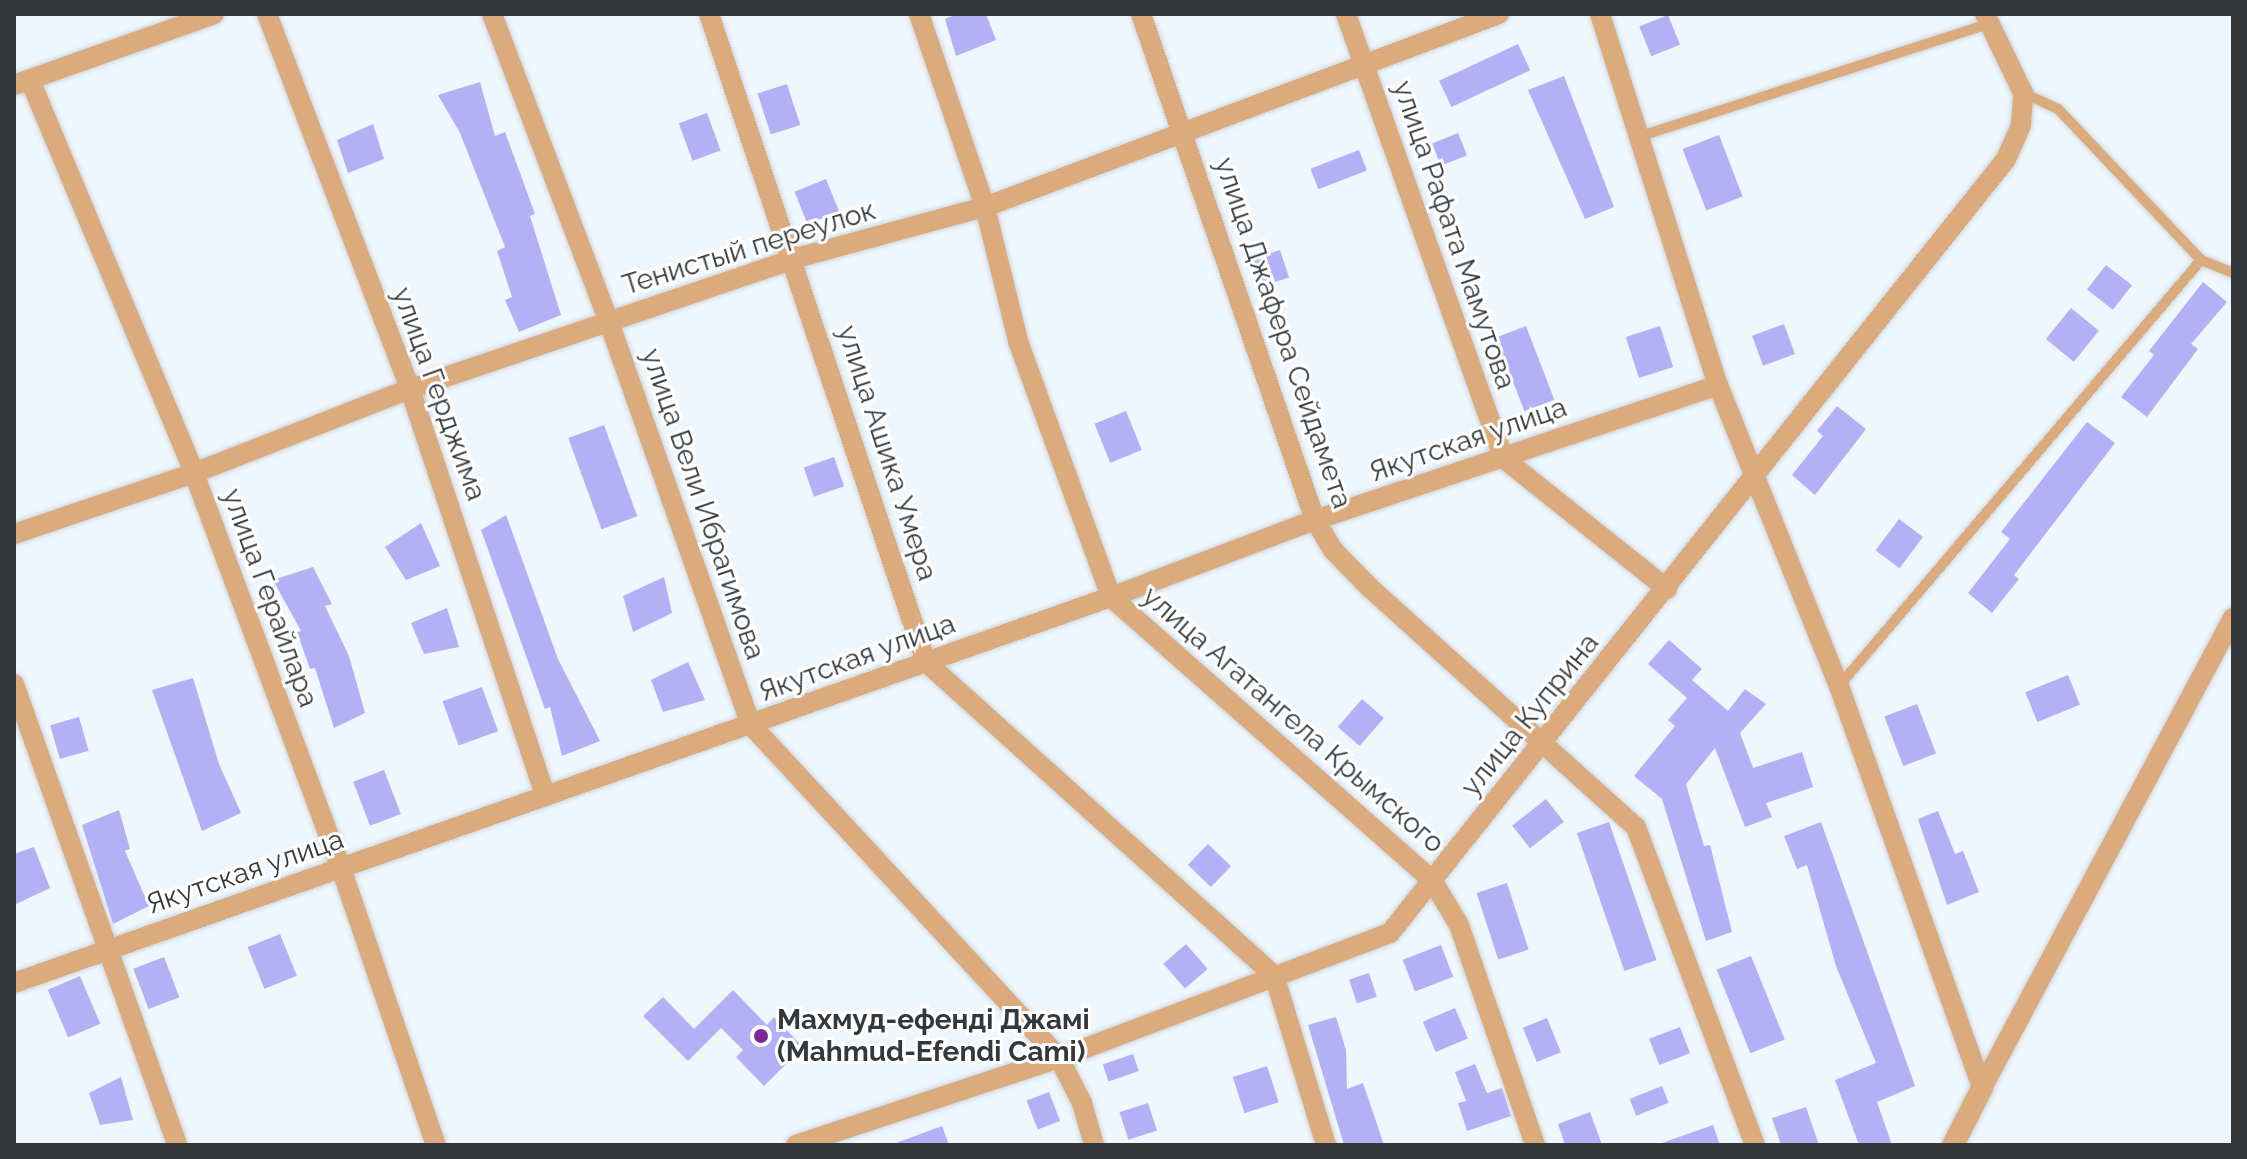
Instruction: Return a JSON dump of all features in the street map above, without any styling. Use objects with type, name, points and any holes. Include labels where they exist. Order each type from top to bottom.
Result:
[{"type":"street","points":[[22,82],[214,14]]},
{"type":"street","name":"улица Герджима","points":[[267,14],[410,389],[545,796]]},
{"type":"street","name":"улица Вели Ибрагимова","points":[[492,14],[609,322],[751,725],[1059,1058],[1082,1103],[1094,1145]]},
{"type":"street","name":"улица Ашика Умера","points":[[709,14],[926,662],[1274,975]]},
{"type":"street","name":"улица Агатангела Крымского","points":[[919,14],[985,207],[1019,344],[1111,597],[1432,880],[1459,925],[1535,1145]]},
{"type":"street","name":"улица Джафера Сейдамета","points":[[1141,14],[1185,131],[1315,520],[1333,550],[1368,586],[1636,827],[1755,1145]]},
{"type":"street","name":"улица Рафата Мамутова","points":[[1346,14],[1503,458]]},
{"type":"street","name":"Тенистый переулок","points":[[14,534],[194,473],[410,389],[793,259],[985,207],[1364,62],[1499,14]]},
{"type":"street","points":[[1600,14],[1718,385],[1753,481],[1839,686],[1982,1088]]},
{"type":"street","points":[[1986,19],[2023,93]]},
{"type":"street","name":"улица Герайлара","points":[[22,82],[194,473],[341,868],[436,1145]]},
{"type":"street","name":"улица Куприна","points":[[796,1145],[1059,1058],[1390,933],[1753,481],[2006,159],[2021,125],[2023,93]]},
{"type":"street","name":"Якутская улица","points":[[14,983],[1111,597],[1315,520],[1718,385]]},
{"type":"street","points":[[1503,458],[1667,589]]},
{"type":"street","points":[[1953,1145],[2233,618]]},
{"type":"street","points":[[14,684],[177,1145]]},
{"type":"street","points":[[1274,975],[1326,1145]]},
{"type":"lane","points":[[1638,137],[1986,19]]},
{"type":"lane","points":[[2023,93],[2058,109],[2201,260],[2233,273]]},
{"type":"lane","points":[[1839,686],[2201,260]]},
{"type":"building","points":[[957,14],[986,14],[996,40],[956,56],[945,19]]},
{"type":"building","points":[[1668,15],[1680,45],[1651,56],[1639,27]]},
{"type":"building","points":[[1518,44],[1530,70],[1451,107],[1439,81]]},
{"type":"building","points":[[1564,76],[1614,207],[1585,219],[1528,90]]},
{"type":"building","points":[[480,82],[495,136],[505,132],[535,214],[530,216],[561,315],[519,332],[505,300],[512,297],[497,251],[505,247],[460,133],[438,95]]},
{"type":"building","points":[[787,84],[800,125],[771,134],[758,94]]},
{"type":"building","points":[[707,113],[721,151],[692,161],[679,123]]},
{"type":"building","points":[[373,124],[384,159],[348,173],[337,140]]},
{"type":"building","points":[[1458,133],[1467,155],[1441,166],[1432,143]]},
{"type":"building","points":[[1719,135],[1743,197],[1706,211],[1683,149]]},
{"type":"building","points":[[1359,150],[1367,171],[1318,189],[1310,169]]},
{"type":"building","points":[[826,179],[839,211],[808,224],[794,192]]},
{"type":"building","points":[[1280,250],[1289,278],[1262,286],[1253,259]]},
{"type":"building","points":[[2106,265],[2132,285],[2113,310],[2087,289]]},
{"type":"building","points":[[2203,282],[2227,302],[2191,344],[2198,349],[2147,417],[2121,397],[2154,355],[2149,351]]},
{"type":"building","points":[[2071,308],[2099,331],[2074,362],[2046,339]]},
{"type":"building","points":[[1784,324],[1795,354],[1763,366],[1752,336]]},
{"type":"building","points":[[1526,326],[1554,400],[1524,411],[1496,337]]},
{"type":"building","points":[[1660,326],[1673,367],[1639,378],[1626,337]]},
{"type":"building","points":[[1837,406],[1866,429],[1815,495],[1792,475],[1823,436],[1817,431]]},
{"type":"building","points":[[1126,411],[1142,450],[1110,463],[1094,424]]},
{"type":"building","points":[[2087,422],[2115,443],[2014,575],[2019,579],[1992,613],[1968,593],[2010,539],[2001,532]]},
{"type":"building","points":[[604,425],[637,516],[601,529],[568,438]]},
{"type":"building","points":[[834,457],[844,486],[814,497],[804,467]]},
{"type":"building","points":[[506,515],[558,659],[600,741],[562,756],[550,707],[545,709],[481,530]]},
{"type":"building","points":[[1899,519],[1923,537],[1899,568],[1876,550]]},
{"type":"building","points":[[421,523],[440,566],[406,580],[385,547]]},
{"type":"building","points":[[313,567],[332,604],[325,606],[349,656],[365,713],[334,728],[315,668],[310,669],[297,632],[301,631],[273,580]]},
{"type":"building","points":[[664,577],[672,613],[633,632],[623,596]]},
{"type":"building","points":[[447,608],[459,647],[424,654],[411,623]]},
{"type":"building","points":[[1669,640],[1702,669],[1692,680],[1728,711],[1745,689],[1766,704],[1740,733],[1753,768],[1802,752],[1813,787],[1766,803],[1772,817],[1745,827],[1715,748],[1686,784],[1704,846],[1710,845],[1732,932],[1706,941],[1662,799],[1634,776],[1675,726],[1668,720],[1687,698],[1648,664]]},
{"type":"building","points":[[688,662],[705,700],[663,712],[651,680]]},
{"type":"building","points":[[2068,675],[2080,705],[2037,722],[2025,692]]},
{"type":"building","points":[[193,678],[219,764],[241,813],[202,831],[152,690]]},
{"type":"building","points":[[482,687],[498,731],[459,746],[443,701]]},
{"type":"building","points":[[1362,699],[1384,718],[1360,746],[1338,727]]},
{"type":"building","points":[[1917,704],[1936,753],[1903,766],[1884,717]]},
{"type":"building","points":[[79,717],[89,751],[60,759],[50,725]]},
{"type":"building","points":[[384,770],[401,814],[370,826],[353,782]]},
{"type":"building","points":[[1546,799],[1564,822],[1530,848],[1512,825]]},
{"type":"building","points":[[119,810],[130,849],[125,851],[149,906],[113,924],[82,825]]},
{"type":"building","points":[[1938,811],[1955,854],[1963,851],[1979,892],[1947,905],[1918,819]]},
{"type":"building","points":[[1609,822],[1657,960],[1624,971],[1577,833]]},
{"type":"building","points":[[1821,822],[1915,1086],[1877,1102],[1892,1145],[1859,1145],[1835,1080],[1876,1063],[1836,966],[1807,865],[1797,869],[1784,836]]},
{"type":"building","points":[[1208,844],[1231,866],[1211,887],[1188,865]]},
{"type":"building","points":[[34,847],[50,888],[14,905],[14,854]]},
{"type":"building","points":[[1507,883],[1529,950],[1498,959],[1477,893]]},
{"type":"building","points":[[280,934],[297,976],[264,989],[248,947]]},
{"type":"building","points":[[1186,944],[1208,969],[1185,989],[1163,964]]},
{"type":"building","points":[[1441,945],[1453,977],[1415,991],[1403,960]]},
{"type":"building","points":[[1751,956],[1785,1039],[1750,1053],[1717,970]]},
{"type":"building","points":[[164,957],[179,997],[149,1009],[133,969]]},
{"type":"building","points":[[1369,973],[1377,997],[1357,1003],[1349,979]]},
{"type":"building","points":[[80,976],[100,1024],[68,1038],[48,990]]},
{"type":"building","name":"Махмуд-ефенді Джамі (Mahmud-Efendi Cami)","points":[[733,990],[767,1025],[774,1017],[803,1047],[764,1086],[736,1057],[743,1050],[721,1028],[688,1061],[643,1016],[663,997],[694,1029]]},
{"type":"building","points":[[1455,1008],[1468,1038],[1436,1052],[1423,1022]]},
{"type":"building","points":[[1336,1017],[1346,1050],[1347,1089],[1363,1083],[1384,1145],[1344,1145],[1308,1025]]},
{"type":"building","points":[[1547,1018],[1561,1052],[1537,1062],[1523,1028]]},
{"type":"building","points":[[1680,1027],[1690,1053],[1659,1065],[1649,1039]]},
{"type":"building","points":[[1133,1054],[1139,1071],[1109,1081],[1103,1064]]},
{"type":"building","points":[[1475,1064],[1487,1093],[1502,1088],[1511,1116],[1467,1131],[1458,1103],[1466,1101],[1455,1072]]},
{"type":"building","points":[[1267,1066],[1279,1102],[1245,1113],[1233,1077]]},
{"type":"building","points":[[121,1077],[133,1120],[100,1125],[89,1093]]},
{"type":"building","points":[[1662,1086],[1669,1103],[1636,1116],[1630,1099]]},
{"type":"building","points":[[1049,1092],[1060,1121],[1038,1130],[1027,1101]]},
{"type":"building","points":[[1148,1103],[1157,1131],[1128,1140],[1119,1112]]},
{"type":"building","points":[[1806,1107],[1819,1145],[1781,1145],[1772,1118]]},
{"type":"building","points":[[1590,1112],[1602,1145],[1565,1145],[1558,1124]]},
{"type":"building","points":[[1713,1125],[1720,1145],[1662,1143]]},
{"type":"building","points":[[942,1126],[949,1145],[896,1145],[896,1143]]},
{"type":"place","name":"Махмуд-ефенді Джамі (Mahmud-Efendi Cami)","points":[[761,1036]]}]
